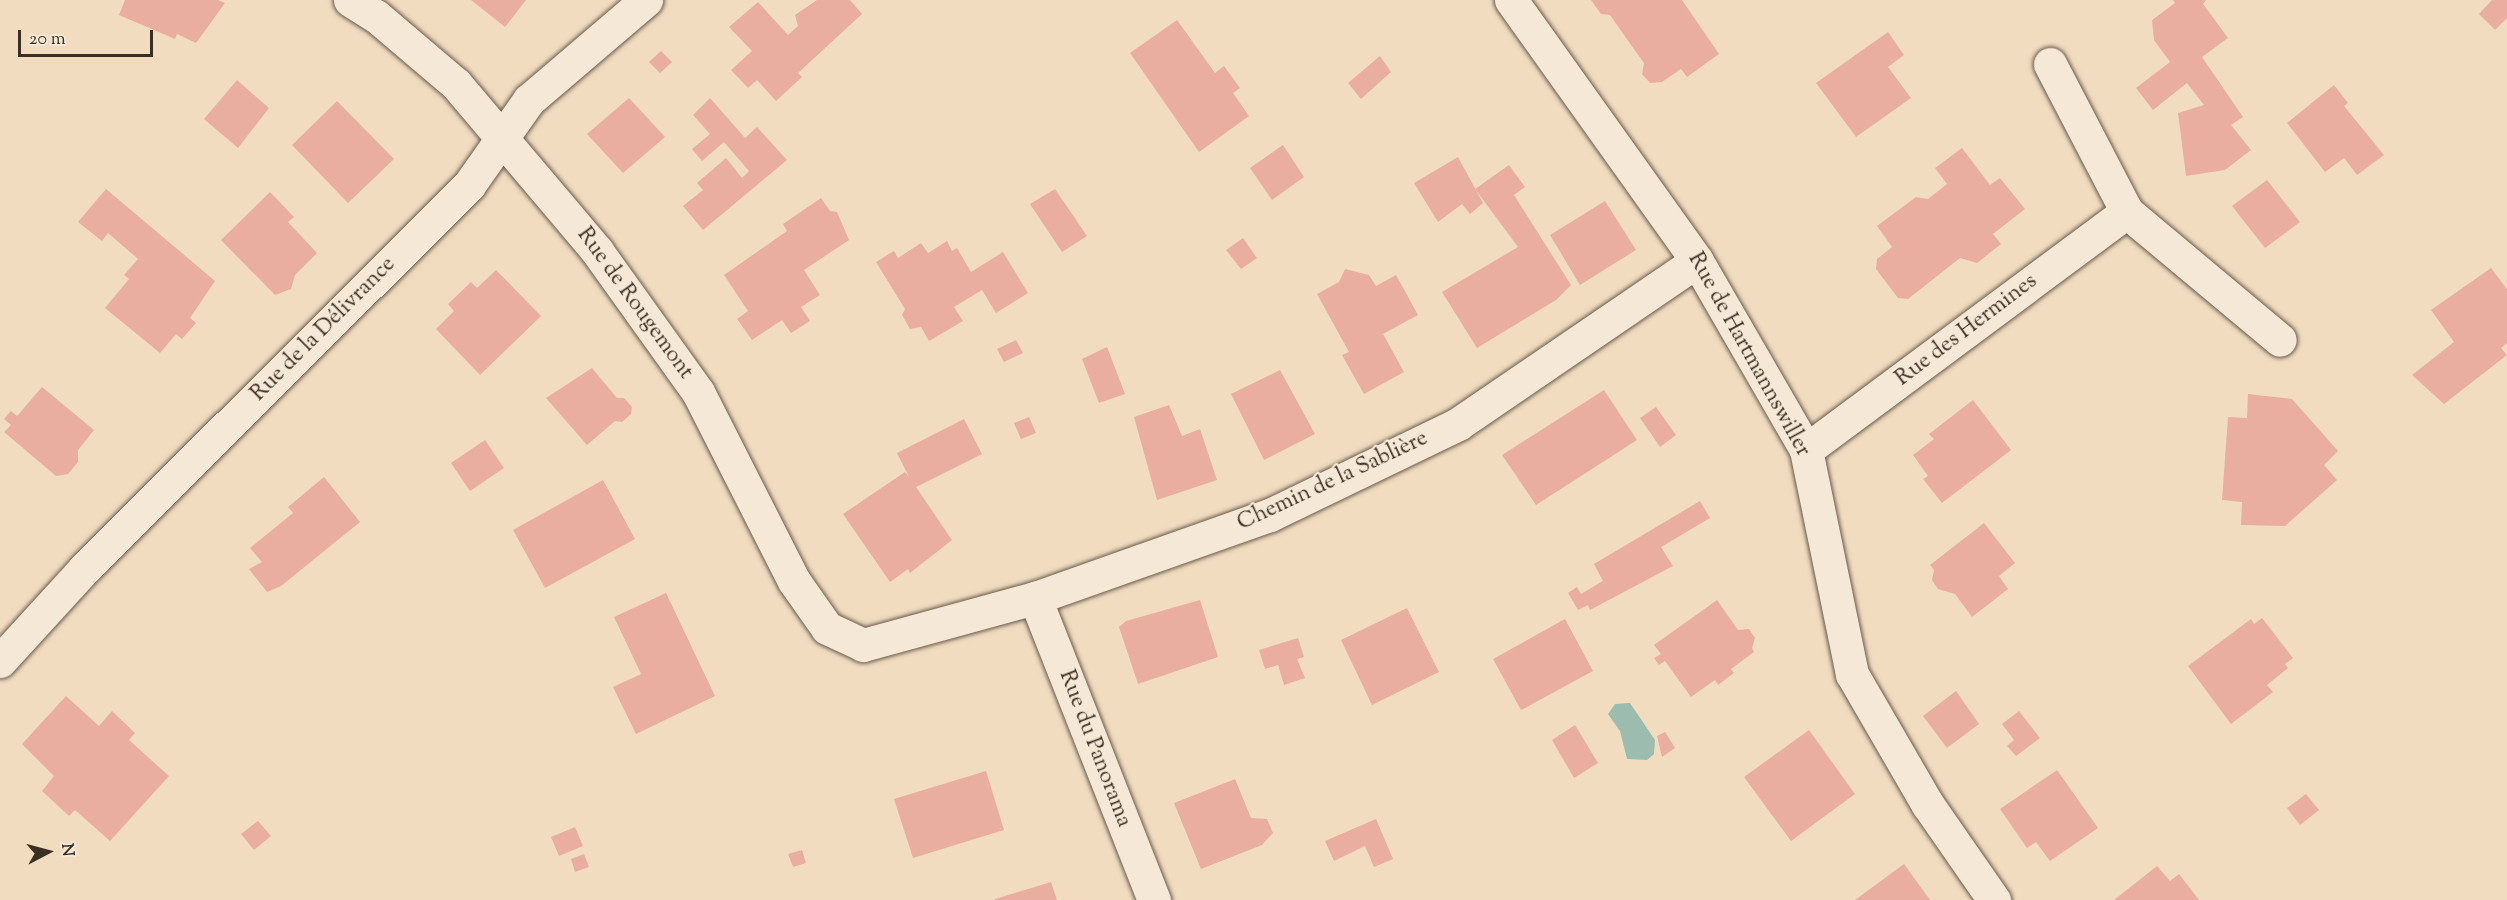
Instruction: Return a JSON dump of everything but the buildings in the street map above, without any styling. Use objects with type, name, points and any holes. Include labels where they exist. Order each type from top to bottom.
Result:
[{"type":"street","name":"Rue de Rougemont","points":[[350,0],[376,16],[456,84],[502,135],[597,251],[698,392],[794,581],[826,628],[863,645]]},
{"type":"street","name":"Rue de la Délivrance","points":[[0,661],[84,569],[469,185],[502,135],[529,100],[646,0]]},
{"type":"street","name":"Rue de Hartmannswiller","points":[[1511,0],[1696,261],[1806,450],[1852,674],[1928,805],[1994,900]]},
{"type":"street","points":[[2050,64],[2127,212],[2280,340]]},
{"type":"street","name":"Rue des Hermines","points":[[1806,450],[2127,212]]},
{"type":"street","name":"Chemin de la Sablière","points":[[863,645],[1035,598],[1270,515],[1458,424],[1696,261]]},
{"type":"street","name":"Rue du Panorama","points":[[1035,598],[1154,900]]},
{"type":"shaded area","points":[[1630,703],[1655,740],[1654,754],[1647,760],[1627,759],[1620,731],[1608,714],[1615,704]]}]
